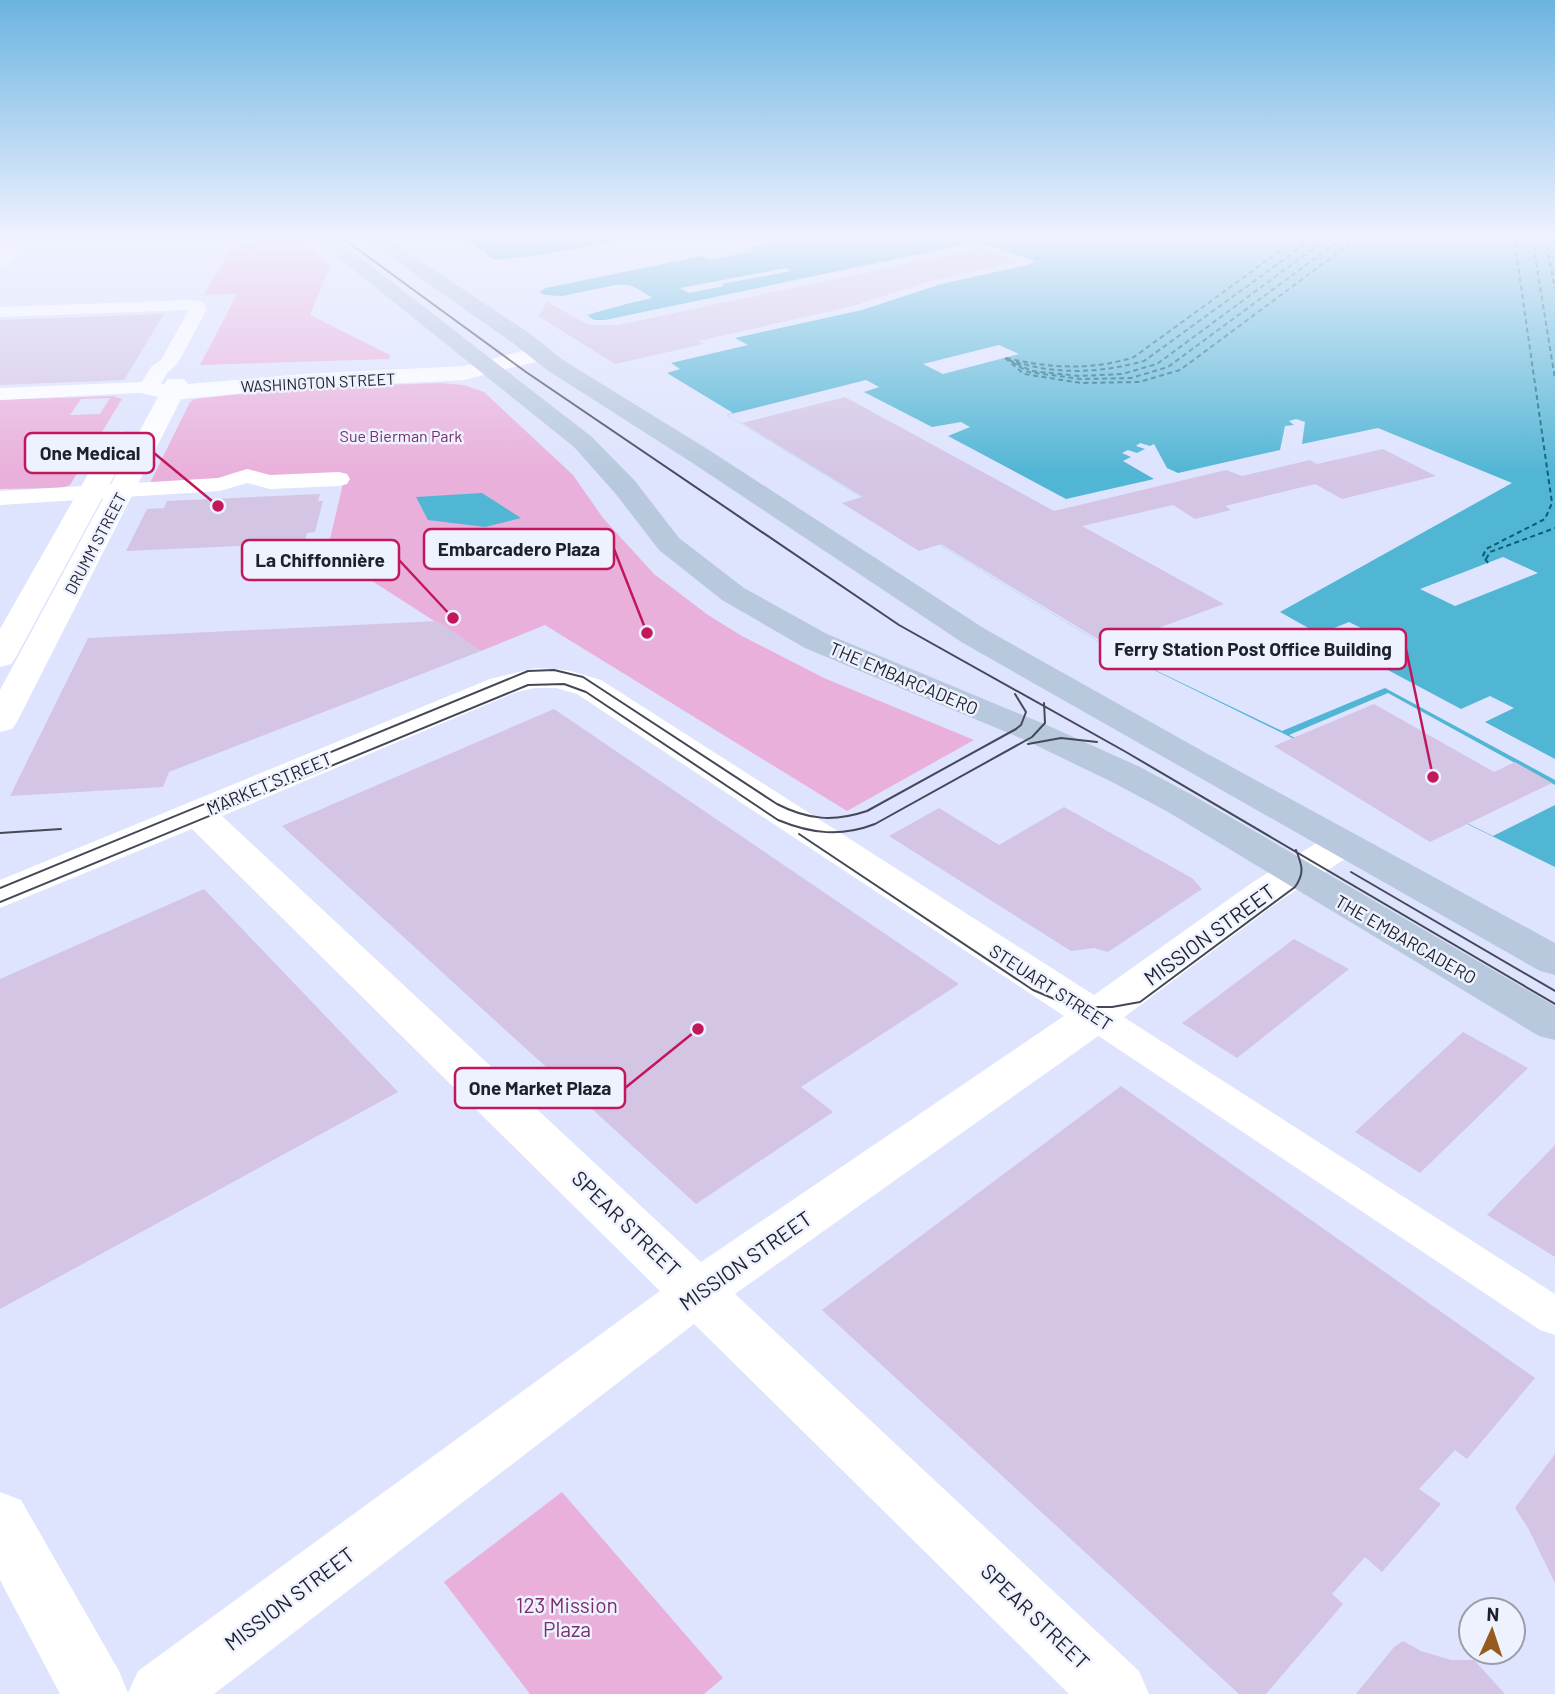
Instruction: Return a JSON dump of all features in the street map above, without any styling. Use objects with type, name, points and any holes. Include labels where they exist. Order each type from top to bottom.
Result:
[{"type":"main road","name":"THE EMBARCADERO","points":[[423,316],[583,442],[625,487],[669,544],[707,576],[757,609],[816,641],[1056,742],[1127,775],[1181,804],[1555,1025]]},
{"type":"main road","points":[[488,316],[608,400],[665,434],[929,608],[1083,698],[1555,961]]},
{"type":"main road","points":[[625,487],[614,452],[618,438],[665,434]]},
{"type":"main road","points":[[996,702],[1024,705],[1043,701],[1052,693],[1053,687],[1044,676]]},
{"type":"main road","points":[[900,677],[1026,712],[1047,714],[1060,711],[1083,698]]},
{"type":"street","name":"DRUMM STREET","points":[[0,722],[124,490],[195,316]]},
{"type":"street","name":"WASHINGTON STREET","points":[[0,394],[167,382],[360,374],[464,373],[540,354]]},
{"type":"street","name":"DRUMM STREET","points":[[4,642],[91,493],[167,382]]},
{"type":"street","points":[[0,498],[220,484],[247,476],[270,482],[339,479]]},
{"type":"street","points":[[4,642],[46,633]]},
{"type":"street","name":"MARKET STREET","points":[[0,895],[502,686],[539,677]]},
{"type":"street","name":"STEUART STREET","points":[[539,677],[559,677],[589,687],[1555,1317]]},
{"type":"street","name":"SPEAR STREET","points":[[197,813],[1116,1694]]},
{"type":"street","name":"MISSION STREET","points":[[161,1694],[698,1292],[1095,1016],[1294,873],[1342,844]]},
{"type":"street","points":[[0,1520],[96,1694]]},
{"type":"green space","points":[[226,316],[312,316],[390,355],[389,359],[200,365]]},
{"type":"green space","name":"Sue Bierman Park","points":[[441,383],[464,385],[484,392],[573,475],[603,518],[654,574],[708,615],[742,636],[824,678],[974,740],[847,811],[545,625],[481,651],[327,552],[345,475],[150,483],[190,402],[195,399],[294,388]]},
{"type":"green space","points":[[114,396],[122,399],[70,485],[61,488],[0,489],[0,400]],"holes":[[[110,398],[100,414],[70,415],[81,399]]]},
{"type":"green space","name":"123 Mission Plaza","points":[[562,1492],[723,1678],[704,1694],[530,1694],[444,1582]]},
{"type":"water","points":[[588,316],[624,316],[605,320],[594,320]]},
{"type":"water","points":[[835,316],[1555,316],[1555,867],[1107,647],[727,415],[733,413],[667,373],[680,369],[671,363],[748,345],[735,338]]},
{"type":"water","points":[[482,493],[521,518],[485,527],[428,520],[416,497]]},
{"type":"pier","points":[[999,345],[1019,354],[943,374],[923,364]]},
{"type":"pier","points":[[866,380],[879,387],[864,392],[932,427],[961,422],[970,427],[948,436],[1066,499],[1154,479],[1123,461],[1131,457],[1122,453],[1128,450],[1137,453],[1145,449],[1136,446],[1140,443],[1150,446],[1154,444],[1167,468],[1178,473],[1280,450],[1285,426],[1294,425],[1289,421],[1296,419],[1305,422],[1302,444],[1378,428],[1512,483],[1280,612],[1319,634],[1349,622],[1371,633],[1341,645],[1461,709],[1490,696],[1514,708],[1485,722],[1555,759],[1555,780],[1385,688],[1282,731],[1107,647],[727,415]]},
{"type":"pier","points":[[1503,557],[1538,573],[1455,606],[1420,589]]},
{"type":"pier","points":[[1388,693],[1555,785],[1555,805],[1493,836],[1289,735]]},
{"type":"building","points":[[163,316],[124,380],[0,385],[0,320]]},
{"type":"building","points":[[538,316],[573,316],[589,325],[618,325],[660,316],[809,316],[698,341],[704,344],[615,364]]},
{"type":"building","points":[[845,397],[1054,511],[1226,470],[1242,476],[1310,460],[1317,464],[1383,449],[1436,476],[1342,499],[1315,484],[1225,506],[1231,510],[1195,519],[1173,505],[1082,526],[1224,604],[1109,646],[941,544],[919,551],[842,503],[863,497],[742,423]]},
{"type":"building","points":[[320,494],[318,501],[323,501],[315,532],[307,533],[304,543],[126,551],[147,509],[164,508],[167,501]]},
{"type":"building","points":[[438,621],[481,651],[169,772],[163,787],[10,796],[88,638]]},
{"type":"building","points":[[1374,704],[1494,772],[1515,762],[1552,783],[1430,842],[1274,746]]},
{"type":"building","points":[[554,709],[959,984],[801,1087],[833,1112],[696,1204],[282,826]]},
{"type":"building","points":[[1064,807],[1192,878],[1202,889],[1108,952],[1094,948],[1071,951],[889,836],[939,808],[999,845]]},
{"type":"building","points":[[204,889],[398,1092],[0,1309],[0,979]]},
{"type":"building","points":[[1294,939],[1349,969],[1237,1058],[1182,1023]]},
{"type":"building","points":[[1463,1032],[1528,1068],[1420,1173],[1355,1132]]},
{"type":"building","points":[[1121,1086],[1535,1378],[1467,1459],[1455,1450],[1419,1489],[1441,1504],[1382,1572],[1365,1557],[1332,1594],[1343,1604],[1266,1694],[1239,1694],[822,1310]]},
{"type":"building","points":[[1555,1145],[1555,1257],[1487,1215]]},
{"type":"building","points":[[1555,1454],[1555,1583],[1515,1508]]},
{"type":"building","points":[[1403,1641],[1421,1651],[1457,1660],[1457,1666],[1479,1666],[1505,1694],[1356,1694],[1394,1647]]},
{"type":"ferry route","points":[[1006,358],[1070,366],[1118,361],[1134,357],[1190,316]]},
{"type":"ferry route","points":[[1016,362],[1048,369],[1080,371],[1144,361],[1206,316]]},
{"type":"ferry route","points":[[1009,360],[1032,371],[1079,376],[1122,374],[1157,364],[1222,316]]},
{"type":"ferry route","points":[[1012,362],[1028,372],[1081,379],[1131,378],[1168,367],[1237,316]]},
{"type":"ferry route","points":[[1005,358],[1024,374],[1081,383],[1139,382],[1180,370],[1253,316]]},
{"type":"ferry route","points":[[1488,563],[1483,556],[1486,549],[1545,519],[1552,503],[1525,316]]},
{"type":"ferry route","points":[[1545,316],[1555,379]]},
{"type":"ferry route","points":[[1486,559],[1490,552],[1555,528]]},
{"type":"tram line","points":[[449,316],[526,372],[899,625],[1044,706]]},
{"type":"tram line","points":[[0,888],[528,671],[554,670],[583,677],[777,804],[821,818],[843,817],[867,811],[1016,729],[1021,725],[1026,712],[1015,694]]},
{"type":"tram line","points":[[0,902],[528,685],[564,684],[586,692],[778,820],[826,832],[850,831],[875,824],[1032,737],[1045,723],[1044,706]]},
{"type":"tram line","points":[[1044,706],[1297,852]]},
{"type":"tram line","points":[[1028,744],[1061,738],[1097,742]]},
{"type":"tram line","points":[[0,833],[61,829]]},
{"type":"tram line","points":[[799,834],[1033,990],[1059,1001],[1085,1007],[1112,1007],[1140,1002],[1295,887],[1302,869],[1297,852]]},
{"type":"tram line","points":[[1297,852],[1555,1004]]},
{"type":"tram line","points":[[1351,872],[1555,991]]},
{"type":"place","name":"One Medical","points":[[218,506]]},
{"type":"place","name":"La Chiffonnière","points":[[453,618]]},
{"type":"place","name":"Embarcadero Plaza","points":[[647,633]]},
{"type":"place","name":"Ferry Station Post Office Building","points":[[1433,777]]},
{"type":"place","name":"One Market Plaza","points":[[698,1029]]}]
